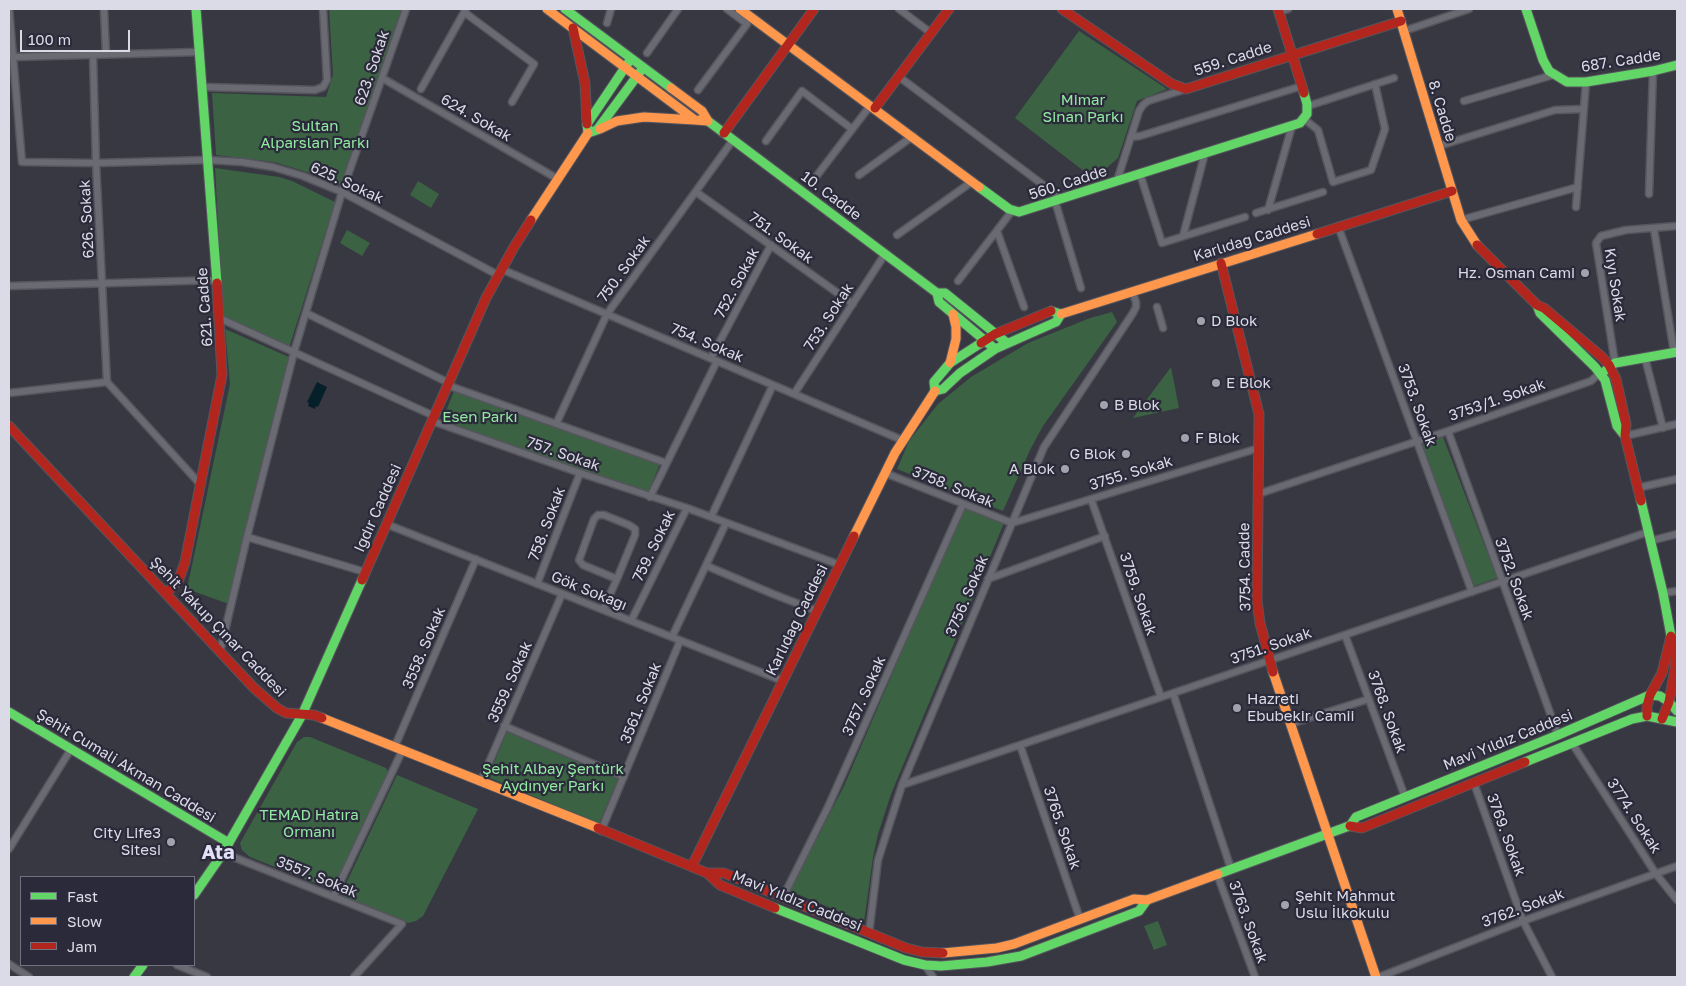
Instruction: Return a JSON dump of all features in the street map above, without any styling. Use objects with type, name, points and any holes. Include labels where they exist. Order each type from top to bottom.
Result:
[{"type":"main road","name":"621. Cadde","points":[[166,594],[182,573],[222,376],[217,280],[196,9]]},
{"type":"main road","points":[[547,9],[695,120]]},
{"type":"main road","name":"10. Cadde","points":[[566,9],[702,112],[708,121],[733,140],[937,293],[945,294],[1007,343]]},
{"type":"main road","name":"560. Cadde","points":[[740,9],[751,12],[788,44],[1012,210],[1022,212],[1292,126],[1304,119]]},
{"type":"main road","points":[[724,133],[814,9]]},
{"type":"main road","points":[[872,107],[949,9]]},
{"type":"main road","name":"559. Cadde","points":[[1062,9],[1172,84],[1186,88],[1401,20]]},
{"type":"main road","name":"8. Cadde","points":[[1397,9],[1461,220],[1478,246],[1537,305]]},
{"type":"main road","points":[[1526,9],[1543,60],[1553,75]]},
{"type":"main road","points":[[1282,10],[1292,54],[1308,106],[1304,119]]},
{"type":"main road","points":[[573,28],[585,83],[591,129],[617,121],[644,117],[708,121]]},
{"type":"main road","name":"Iğdır Caddesi","points":[[195,894],[229,843],[302,715],[499,272],[591,129],[631,58]]},
{"type":"main road","name":"687. Cadde","points":[[1553,75],[1567,82],[1586,82],[1654,71],[1677,65]]},
{"type":"main road","name":"Iğdır Caddesi","points":[[591,129],[643,67]]},
{"type":"main road","name":"Karlıdağ Caddesi","points":[[692,866],[885,473],[902,440],[935,391],[934,382],[950,363],[984,340],[1051,311],[1061,314],[1452,191]]},
{"type":"main road","name":"3754. Cadde","points":[[1220,263],[1259,414],[1256,601],[1268,660],[1378,977]]},
{"type":"main road","name":"10. Cadde","points":[[937,293],[939,302],[995,349]]},
{"type":"main road","points":[[1537,305],[1550,312],[1612,365],[1626,424],[1625,436],[1663,593],[1671,636],[1675,645],[1675,669],[1669,702],[1662,719]]},
{"type":"main road","points":[[1537,305],[1540,313],[1605,380],[1617,426],[1625,436]]},
{"type":"main road","points":[[950,363],[956,339],[953,313]]},
{"type":"main road","name":"Karlıdağ Caddesi","points":[[935,391],[944,389],[960,373],[995,349],[1056,322],[1061,314]]},
{"type":"main road","points":[[1600,373],[1612,365],[1676,352]]},
{"type":"main road","name":"Şehit Yakup Çınar Caddesi","points":[[9,426],[254,688],[276,708],[286,713],[314,715],[399,747],[707,873]]},
{"type":"main road","points":[[1647,716],[1650,696],[1662,673],[1671,636]]},
{"type":"main road","points":[[1650,696],[1660,696],[1677,710]]},
{"type":"main road","name":"Mavi Yıldız Caddesi","points":[[1350,826],[1356,817],[1650,696]]},
{"type":"main road","name":"Şehit Cumali Akman Caddesi","points":[[9,712],[229,843]]},
{"type":"main road","name":"Mavi Yıldız Caddesi","points":[[707,873],[724,873],[906,948],[922,952],[948,953],[1005,946],[1134,898],[1147,900],[1350,826],[1362,828],[1632,719],[1647,716],[1677,722]]},
{"type":"main road","points":[[1470,771],[1474,783]]},
{"type":"main road","name":"Mavi Yıldız Caddesi","points":[[707,873],[720,885],[904,960],[926,965],[1002,961],[1021,956],[1139,911],[1147,900]]},
{"type":"main road","points":[[948,953],[950,965]]},
{"type":"main road","points":[[134,977],[142,966]]},
{"type":"street","points":[[9,9],[11,55],[199,52]]},
{"type":"street","points":[[104,9],[106,54]]},
{"type":"street","points":[[202,87],[316,90],[323,87],[326,80],[323,9]]},
{"type":"street","name":"623. Sokak","points":[[220,652],[294,352],[342,192],[406,9]]},
{"type":"street","points":[[607,23],[611,9]]},
{"type":"street","points":[[647,53],[678,9]]},
{"type":"street","points":[[698,90],[747,24],[726,9]]},
{"type":"street","points":[[899,9],[931,32]]},
{"type":"street","points":[[1404,31],[1469,9]]},
{"type":"street","points":[[421,89],[465,11],[534,64],[512,102]]},
{"type":"street","name":"625. Sokak","points":[[11,55],[22,162],[96,163],[208,160],[242,162],[274,168],[303,176],[342,192],[499,272]]},
{"type":"street","name":"626. Sokak","points":[[93,55],[96,163],[107,382]]},
{"type":"street","points":[[1649,194],[1654,71]]},
{"type":"street","points":[[1464,101],[1553,75]]},
{"type":"street","points":[[898,76],[1058,200],[1081,288]]},
{"type":"street","name":"624. Sokak","points":[[382,78],[558,179]]},
{"type":"street","points":[[1308,106],[1394,78]]},
{"type":"street","points":[[1576,206],[1586,82]]},
{"type":"street","points":[[1304,119],[1318,130],[1333,182],[1371,170],[1384,129],[1375,84]]},
{"type":"street","points":[[1131,137],[1140,136],[1302,86]]},
{"type":"street","points":[[1117,181],[1139,111],[1143,105],[1186,88]]},
{"type":"street","points":[[766,141],[802,91],[852,129]]},
{"type":"street","points":[[815,178],[852,129],[872,107]]},
{"type":"street","points":[[1439,146],[1555,110],[1584,109]]},
{"type":"street","points":[[1268,210],[1292,126]]},
{"type":"street","points":[[858,175],[913,136]]},
{"type":"street","name":"750. Sokak","points":[[556,424],[607,314],[733,140]]},
{"type":"street","points":[[1183,236],[1205,153]]},
{"type":"street","points":[[1140,174],[1162,243],[1245,217]]},
{"type":"street","points":[[897,235],[973,181]]},
{"type":"street","points":[[1461,220],[1578,187]]},
{"type":"street","name":"751. Sokak","points":[[696,192],[853,304]]},
{"type":"street","points":[[1256,213],[1323,192]]},
{"type":"street","points":[[958,281],[1012,210]]},
{"type":"street","name":"3753. Sokak","points":[[1338,226],[1472,592]]},
{"type":"street","points":[[1676,352],[1654,229],[1677,226]]},
{"type":"street","name":"Kıyı Sokak","points":[[1612,365],[1596,243],[1601,236],[1609,234],[1626,230],[1654,229]]},
{"type":"street","points":[[997,231],[1024,307]]},
{"type":"street","name":"752. Sokak","points":[[650,497],[714,359],[771,246]]},
{"type":"street","name":"753. Sokak","points":[[794,394],[885,254]]},
{"type":"street","name":"754. Sokak","points":[[499,272],[607,314],[902,440]]},
{"type":"street","points":[[9,286],[217,280]]},
{"type":"street","name":"3756. Sokak","points":[[869,933],[878,860],[902,785],[1044,447],[1133,313],[1136,302],[1132,291]]},
{"type":"street","points":[[1157,307],[1163,328]]},
{"type":"street","points":[[306,313],[448,384],[666,463]]},
{"type":"street","name":"757. Sokak","points":[[219,318],[433,418],[580,473],[687,508],[840,565]]},
{"type":"street","points":[[1645,358],[1663,428]]},
{"type":"street","name":"3753/1. Sokak","points":[[1258,494],[1448,431],[1590,381],[1600,373]]},
{"type":"street","points":[[9,393],[107,382],[201,485]]},
{"type":"street","points":[[711,517],[773,386]]},
{"type":"street","points":[[1625,436],[1677,424]]},
{"type":"street","name":"3752. Sokak","points":[[1448,431],[1558,735]]},
{"type":"street","name":"3755. Sokak","points":[[1012,524],[1259,448]]},
{"type":"street","name":"758. Sokak","points":[[537,584],[580,473]]},
{"type":"street","name":"3758. Sokak","points":[[885,473],[1012,524]]},
{"type":"street","points":[[1638,488],[1677,479]]},
{"type":"street","name":"3759. Sokak","points":[[1091,499],[1161,697]]},
{"type":"street","name":"3757. Sokak","points":[[783,897],[828,807],[963,504]]},
{"type":"street","name":"759. Sokak","points":[[631,621],[687,508]]},
{"type":"street","points":[[603,610],[617,578],[635,535],[635,529],[629,524],[604,514],[598,514],[594,519],[579,560],[583,565],[617,578]]},
{"type":"street","points":[[672,637],[726,523]]},
{"type":"street","name":"Gök Sokağı","points":[[386,524],[783,681]]},
{"type":"street","name":"3751. Sokak","points":[[902,785],[1502,582],[1649,536],[1677,534]]},
{"type":"street","points":[[988,578],[1105,536]]},
{"type":"street","points":[[248,537],[365,572]]},
{"type":"street","name":"3558. Sokak","points":[[334,897],[399,747],[476,560]]},
{"type":"street","points":[[707,566],[772,594],[818,611]]},
{"type":"street","points":[[1663,593],[1677,590]]},
{"type":"street","name":"3559. Sokak","points":[[480,781],[562,594]]},
{"type":"street","name":"3768. Sokak","points":[[1345,635],[1405,797]]},
{"type":"street","name":"3561. Sokak","points":[[601,831],[680,641]]},
{"type":"street","points":[[1173,693],[1231,869]]},
{"type":"street","points":[[1290,724],[1368,699]]},
{"type":"street","points":[[504,726],[624,777]]},
{"type":"street","name":"3774. Sokak","points":[[1572,743],[1656,874],[1677,900]]},
{"type":"street","name":"3765. Sokak","points":[[1020,745],[1080,919]]},
{"type":"street","points":[[9,849],[71,749]]},
{"type":"street","name":"3769. Sokak","points":[[1474,783],[1523,921],[1552,977]]},
{"type":"street","name":"3557. Sokak","points":[[223,853],[402,924],[354,977]]},
{"type":"street","name":"3762. Sokak","points":[[1378,977],[1523,921],[1677,866]]},
{"type":"street","name":"3763. Sokak","points":[[1217,874],[1255,977]]},
{"type":"street","points":[[9,964],[29,977]]},
{"type":"street","points":[[926,965],[933,977]]},
{"type":"street","points":[[180,966],[207,977]]},
{"type":"green space","name":"Sultan Alparslan Parkı","points":[[329,9],[402,9],[341,185],[274,162],[216,155],[212,93],[326,97],[333,75]]},
{"type":"green space","name":"Mimar Sinan Parkı","points":[[1079,31],[1167,89],[1137,101],[1118,158],[1094,179],[1015,118]]},
{"type":"green space","points":[[215,168],[279,177],[292,181],[335,202],[289,348],[223,317]]},
{"type":"green space","points":[[418,181],[439,194],[431,208],[410,195]]},
{"type":"green space","points":[[347,230],[370,243],[362,256],[340,243]]},
{"type":"green space","points":[[1112,312],[1117,322],[1043,426],[1030,450],[1003,511],[897,469],[909,441],[938,404],[971,377],[1028,343],[1090,318]]},
{"type":"green space","points":[[225,329],[289,357],[229,604],[187,589],[230,384]]},
{"type":"green space","points":[[1171,367],[1179,408],[1133,418]]},
{"type":"green space","name":"Esen Parkı","points":[[454,391],[660,464],[649,490],[645,493],[442,421]]},
{"type":"green space","points":[[1443,437],[1497,578],[1474,586],[1422,445]]},
{"type":"green space","points":[[964,507],[1004,523],[891,794],[878,834],[873,857],[864,922],[790,891],[844,786]]},
{"type":"green space","name":"Şehit Albay Şentürk Aydınyer Parkı","points":[[507,732],[618,779],[599,824],[488,777]]},
{"type":"green space","name":"TEMAD Hatıra Ormanı","points":[[304,737],[310,737],[386,768],[388,772],[336,885],[331,887],[325,887],[250,857],[242,850],[240,843],[297,742]]},
{"type":"green space","points":[[397,775],[478,809],[423,916],[416,921],[408,923],[344,897],[343,894],[343,890]]},
{"type":"green space","points":[[1158,921],[1167,945],[1154,950],[1144,926]]},
{"type":"water","points":[[317,382],[327,387],[318,407],[316,406],[315,409],[308,406],[309,403],[307,402]]},
{"type":"traffic: fast","points":[[196,9],[217,283]]},
{"type":"traffic: fast","points":[[565,9],[671,88]]},
{"type":"traffic: fast","points":[[1526,9],[1543,60],[1549,71],[1567,82],[1586,82],[1677,65]]},
{"type":"traffic: fast","points":[[628,63],[587,124],[588,133],[597,130],[640,72]]},
{"type":"traffic: fast","points":[[979,187],[1009,209],[1019,212],[1300,123],[1307,114],[1304,93]]},
{"type":"traffic: fast","points":[[708,121],[937,293]]},
{"type":"traffic: fast","points":[[995,349],[939,302],[937,293],[945,293],[1007,343]]},
{"type":"traffic: fast","points":[[1537,305],[1540,313],[1595,367],[1605,380],[1617,426],[1625,436]]},
{"type":"traffic: fast","points":[[981,343],[950,363],[934,382],[935,391],[943,389],[960,373],[995,349],[1056,322],[1061,314],[1051,311]]},
{"type":"traffic: fast","points":[[1606,370],[1615,363],[1677,352]]},
{"type":"traffic: fast","points":[[1641,501],[1663,593],[1671,636]]},
{"type":"traffic: fast","points":[[195,894],[223,853],[302,715],[362,580]]},
{"type":"traffic: fast","points":[[1350,826],[1356,817],[1558,735],[1650,695],[1660,696],[1677,711]]},
{"type":"traffic: fast","points":[[9,712],[229,843]]},
{"type":"traffic: fast","points":[[1525,762],[1632,719],[1647,716],[1677,722]]},
{"type":"traffic: fast","points":[[1218,874],[1349,826]]},
{"type":"traffic: fast","points":[[775,908],[904,960],[925,965],[941,966],[987,962],[1021,956],[1139,911],[1147,900]]},
{"type":"traffic: fast","points":[[134,977],[142,966]]},
{"type":"traffic: slow","points":[[547,9],[695,120],[708,121],[702,111],[671,88]]},
{"type":"traffic: slow","points":[[740,9],[979,187]]},
{"type":"traffic: slow","points":[[1397,9],[1461,220],[1477,245]]},
{"type":"traffic: slow","points":[[600,129],[617,121],[644,117],[695,120]]},
{"type":"traffic: slow","points":[[531,220],[588,133]]},
{"type":"traffic: slow","points":[[1061,314],[1317,234]]},
{"type":"traffic: slow","points":[[950,363],[956,339],[953,314]]},
{"type":"traffic: slow","points":[[854,536],[895,453],[935,391]]},
{"type":"traffic: slow","points":[[1273,672],[1376,977]]},
{"type":"traffic: slow","points":[[322,718],[598,828]]},
{"type":"traffic: slow","points":[[943,953],[997,948],[1014,944],[1134,899],[1147,900],[1218,874]]},
{"type":"traffic: jam","points":[[724,133],[814,9]]},
{"type":"traffic: jam","points":[[875,108],[949,9]]},
{"type":"traffic: jam","points":[[1062,9],[1172,84],[1186,89],[1401,21]]},
{"type":"traffic: jam","points":[[1278,9],[1304,93]]},
{"type":"traffic: jam","points":[[573,28],[585,83],[587,124]]},
{"type":"traffic: jam","points":[[1317,234],[1452,191]]},
{"type":"traffic: jam","points":[[362,580],[486,298],[531,220]]},
{"type":"traffic: jam","points":[[1477,245],[1537,305],[1544,308],[1609,365],[1616,379],[1626,424],[1625,436],[1641,501]]},
{"type":"traffic: jam","points":[[1221,263],[1259,414],[1257,601],[1260,623],[1273,672]]},
{"type":"traffic: jam","points":[[166,594],[179,579],[185,562],[222,375],[217,283]]},
{"type":"traffic: jam","points":[[981,343],[995,334],[1051,311]]},
{"type":"traffic: jam","points":[[9,426],[254,688],[277,708],[286,713],[314,715],[322,718]]},
{"type":"traffic: jam","points":[[692,866],[854,536]]},
{"type":"traffic: jam","points":[[1647,716],[1650,695],[1662,673],[1671,636],[1675,645],[1675,669],[1669,702],[1662,719]]},
{"type":"traffic: jam","points":[[1350,826],[1362,828],[1525,762]]},
{"type":"traffic: jam","points":[[598,828],[707,873]]},
{"type":"traffic: jam","points":[[775,908],[720,885],[707,873],[724,873],[906,948],[922,952],[943,953]]},
{"type":"place","name":"Hz. Osman Cami","points":[[1585,273]]},
{"type":"place","name":"D Blok","points":[[1201,321]]},
{"type":"place","name":"E Blok","points":[[1216,383]]},
{"type":"place","name":"B Blok","points":[[1104,405]]},
{"type":"place","name":"F Blok","points":[[1185,438]]},
{"type":"place","name":"G Blok","points":[[1126,454]]},
{"type":"place","name":"A Blok","points":[[1065,469]]},
{"type":"place","name":"Hazreti Ebubekir Camii","points":[[1237,708]]},
{"type":"place","name":"City Life3 Sitesi","points":[[171,842]]},
{"type":"place","name":"Şehit Mahmut Uslu İlkokulu","points":[[1285,905]]},
{"type":"district","name":"Ata","points":[[218,853]]}]
